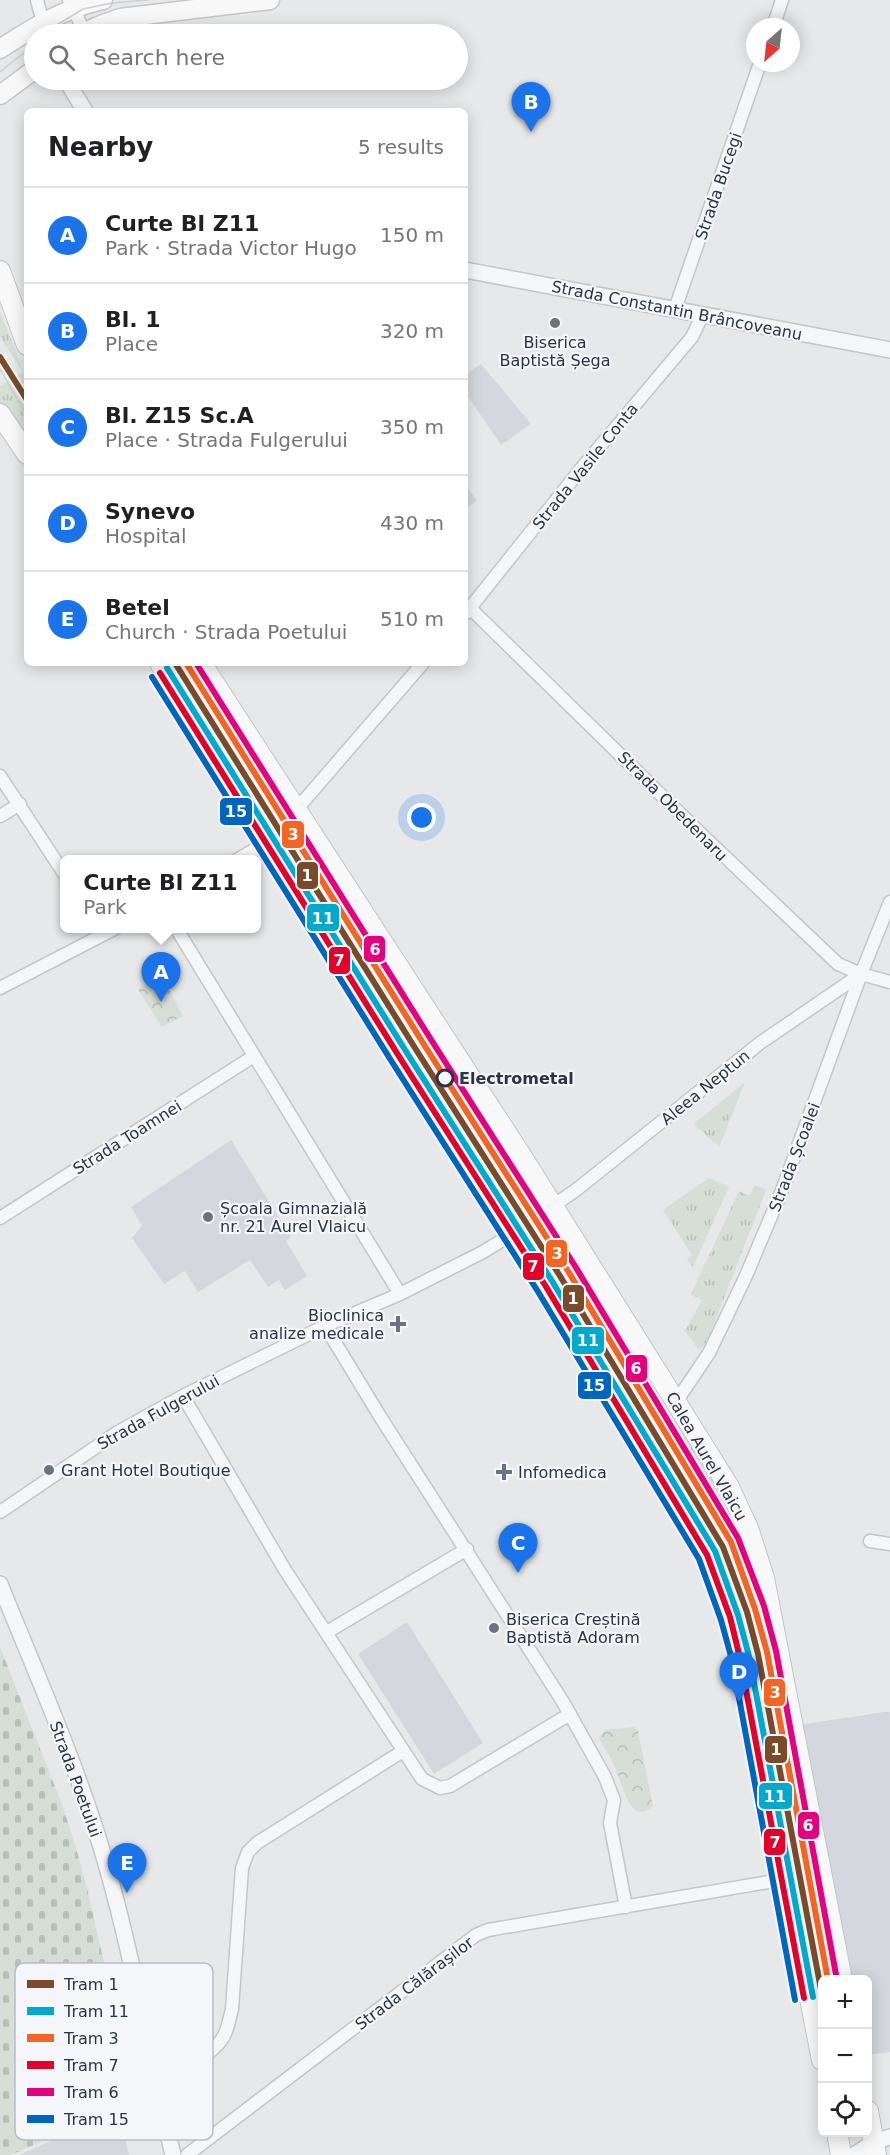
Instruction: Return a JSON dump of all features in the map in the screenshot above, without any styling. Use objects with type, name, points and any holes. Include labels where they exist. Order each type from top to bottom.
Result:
[{"type":"main road","points":[[50,24],[71,4],[103,0]]},
{"type":"main road","points":[[103,24],[134,16],[270,0]]},
{"type":"main road","points":[[0,49],[24,39]]},
{"type":"main road","points":[[0,95],[24,77]]},
{"type":"main road","points":[[0,271],[24,337]]},
{"type":"main road","points":[[0,414],[24,450]]},
{"type":"main road","points":[[162,666],[359,989],[514,1233],[690,1518],[716,1565],[729,1599],[742,1649],[818,2040]]},
{"type":"main road","name":"Calea Aurel Vlaicu","points":[[203,666],[553,1207],[729,1487],[748,1528],[764,1578],[841,1975]]},
{"type":"main road","points":[[872,2124],[880,2144]]},
{"type":"main road","points":[[838,2137],[842,2155]]},
{"type":"street","points":[[37,0],[43,24]]},
{"type":"street","points":[[776,18],[782,0]]},
{"type":"street","points":[[71,4],[80,24]]},
{"type":"street","name":"Strada Bucegi","points":[[675,309],[757,72]]},
{"type":"street","points":[[72,90],[83,108]]},
{"type":"street","name":"Strada Constantin Brâncoveanu","points":[[468,271],[890,350]]},
{"type":"street","name":"Strada Vasile Conta","points":[[468,611],[585,464],[692,337],[702,316]]},
{"type":"street","name":"Strada Obedenaru","points":[[468,611],[838,964],[861,974],[890,982]]},
{"type":"street","points":[[296,810],[417,666]]},
{"type":"street","points":[[0,776],[60,867]]},
{"type":"street","points":[[0,816],[20,804]]},
{"type":"street","points":[[245,855],[270,840]]},
{"type":"street","name":"Strada Școalei","points":[[676,1402],[709,1353],[745,1278],[781,1193],[861,974],[890,902]]},
{"type":"street","points":[[0,988],[100,933]]},
{"type":"street","points":[[179,933],[400,1294]]},
{"type":"street","name":"Aleea Neptun","points":[[514,1233],[553,1207],[760,1043],[861,974]]},
{"type":"street","name":"Strada Toamnei","points":[[0,1218],[254,1056]]},
{"type":"street","name":"Strada Fulgerului","points":[[0,1512],[118,1432],[183,1396],[325,1326],[400,1294],[483,1252],[514,1233]]},
{"type":"street","points":[[325,1326],[570,1714],[605,1776],[614,1800],[610,1823],[626,1907]]},
{"type":"street","points":[[183,1396],[285,1570],[422,1779],[440,1788],[450,1786],[570,1714]]},
{"type":"street","points":[[870,1541],[890,1544]]},
{"type":"street","points":[[327,1632],[467,1549]]},
{"type":"street","name":"Strada Poetului","points":[[0,1584],[78,1779],[96,1831],[130,1963]]},
{"type":"street","points":[[213,2048],[219,2043],[227,2029],[232,2008],[242,1868],[248,1852],[257,1843],[403,1751]]},
{"type":"street","name":"Strada Călărașilor","points":[[213,2135],[476,1935],[488,1930],[821,1873]]},
{"type":"street","name":"Strada Poetului","points":[[170,2140],[173,2155]]},
{"type":"street","name":"Strada Călărașilor","points":[[187,2155],[207,2140]]},
{"type":"street","points":[[854,2155],[880,2144]]},
{"type":"shaded area","points":[[481,364],[531,424],[501,445],[468,396],[468,373]]},
{"type":"shaded area","points":[[468,488],[477,501],[468,507]]},
{"type":"shaded area","name":"Școala Gimnazială nr. 21 Aurel Vlaicu","points":[[231,1140],[291,1237],[286,1241],[307,1276],[285,1290],[279,1280],[268,1287],[250,1260],[198,1292],[185,1271],[164,1284],[132,1238],[142,1226],[131,1207]]},
{"type":"shaded area","points":[[407,1622],[483,1743],[434,1774],[358,1654]]},
{"type":"shaded area","points":[[890,1712],[890,2052],[872,2054],[872,1975],[841,1975],[792,1726]]},
{"type":"shaded area","points":[[53,2140],[126,2140],[129,2155],[19,2155]]},
{"type":"green space","points":[[0,312],[24,372],[24,441],[0,405],[0,386],[23,372],[0,337]]},
{"type":"green space","points":[[171,666],[192,666],[298,831],[283,842]]},
{"type":"green space","points":[[304,842],[435,1044],[427,1048],[501,1164],[487,1172],[287,853]]},
{"type":"green space","points":[[163,977],[183,1016],[162,1027],[138,989]]},
{"type":"green space","points":[[745,1082],[719,1147],[694,1124]]},
{"type":"green space","points":[[709,1178],[729,1187],[693,1267],[687,1259],[692,1255],[663,1210]]},
{"type":"green space","points":[[755,1185],[766,1190],[707,1342],[699,1350],[685,1331],[702,1300],[691,1294],[739,1191],[749,1196]]},
{"type":"green space","points":[[575,1273],[632,1363],[688,1439],[725,1499],[743,1541],[763,1624],[801,1828],[784,1831],[748,1641],[735,1588],[720,1548],[632,1403],[640,1397],[565,1279]]},
{"type":"green space","points":[[0,1647],[74,1841],[104,1963],[15,1963],[15,2140],[45,2140],[11,2155],[0,2155]]},
{"type":"green space","points":[[634,1727],[638,1731],[653,1806],[645,1811],[638,1811],[632,1807],[613,1763],[599,1738],[605,1730]]},
{"type":"green space","points":[[803,1837],[808,1860],[792,1863],[787,1839]]},
{"type":"green space","points":[[813,1884],[831,1975],[818,1975],[818,2003],[795,1886]]},
{"type":"tram line","points":[[58,24],[83,9],[112,3],[148,0]]},
{"type":"tram line","points":[[0,72],[24,53]]},
{"type":"tram line","name":"1","points":[[0,357],[24,395]]},
{"type":"tram line","points":[[0,369],[24,411]]},
{"type":"tram line","name":"1","points":[[177,666],[560,1276],[723,1547],[747,1612],[758,1654],[818,1975]]},
{"type":"tram line","name":"3","points":[[188,666],[568,1271],[731,1542],[755,1609],[767,1652],[827,1975]]},
{"type":"tram line","name":"6","points":[[198,666],[575,1266],[738,1538],[764,1606],[776,1651],[836,1975]]},
{"type":"tram line","name":"11","points":[[167,668],[552,1281],[715,1551],[738,1615],[749,1656],[813,1997]]},
{"type":"tram line","name":"7","points":[[160,673],[400,1058],[545,1285],[707,1555],[730,1617],[740,1658],[804,1998]]},
{"type":"tram line","name":"15","points":[[152,677],[537,1290],[699,1559],[721,1620],[732,1660],[795,2000]]},
{"type":"place","name":"Bl. 1","points":[[531,132]]},
{"type":"place","name":"Biserica Baptistă Șega","points":[[555,323]]},
{"type":"place","name":"Curte Bl Z11","points":[[161,1002]]},
{"type":"place","name":"Electrometal","points":[[445,1078]]},
{"type":"place","name":"Școala Gimnazială nr. 21 Aurel Vlaicu","points":[[208,1217]]},
{"type":"place","name":"Bioclinica analize medicale","points":[[398,1324]]},
{"type":"place","name":"Grant Hotel Boutique","points":[[49,1470]]},
{"type":"place","name":"Infomedica","points":[[504,1472]]},
{"type":"place","name":"Bl. Z15 Sc.A","points":[[518,1573]]},
{"type":"place","name":"Biserica Creștină Baptistă Adoram","points":[[494,1628]]},
{"type":"place","name":"Synevo","points":[[739,1702]]},
{"type":"place","name":"Betel","points":[[127,1893]]}]
